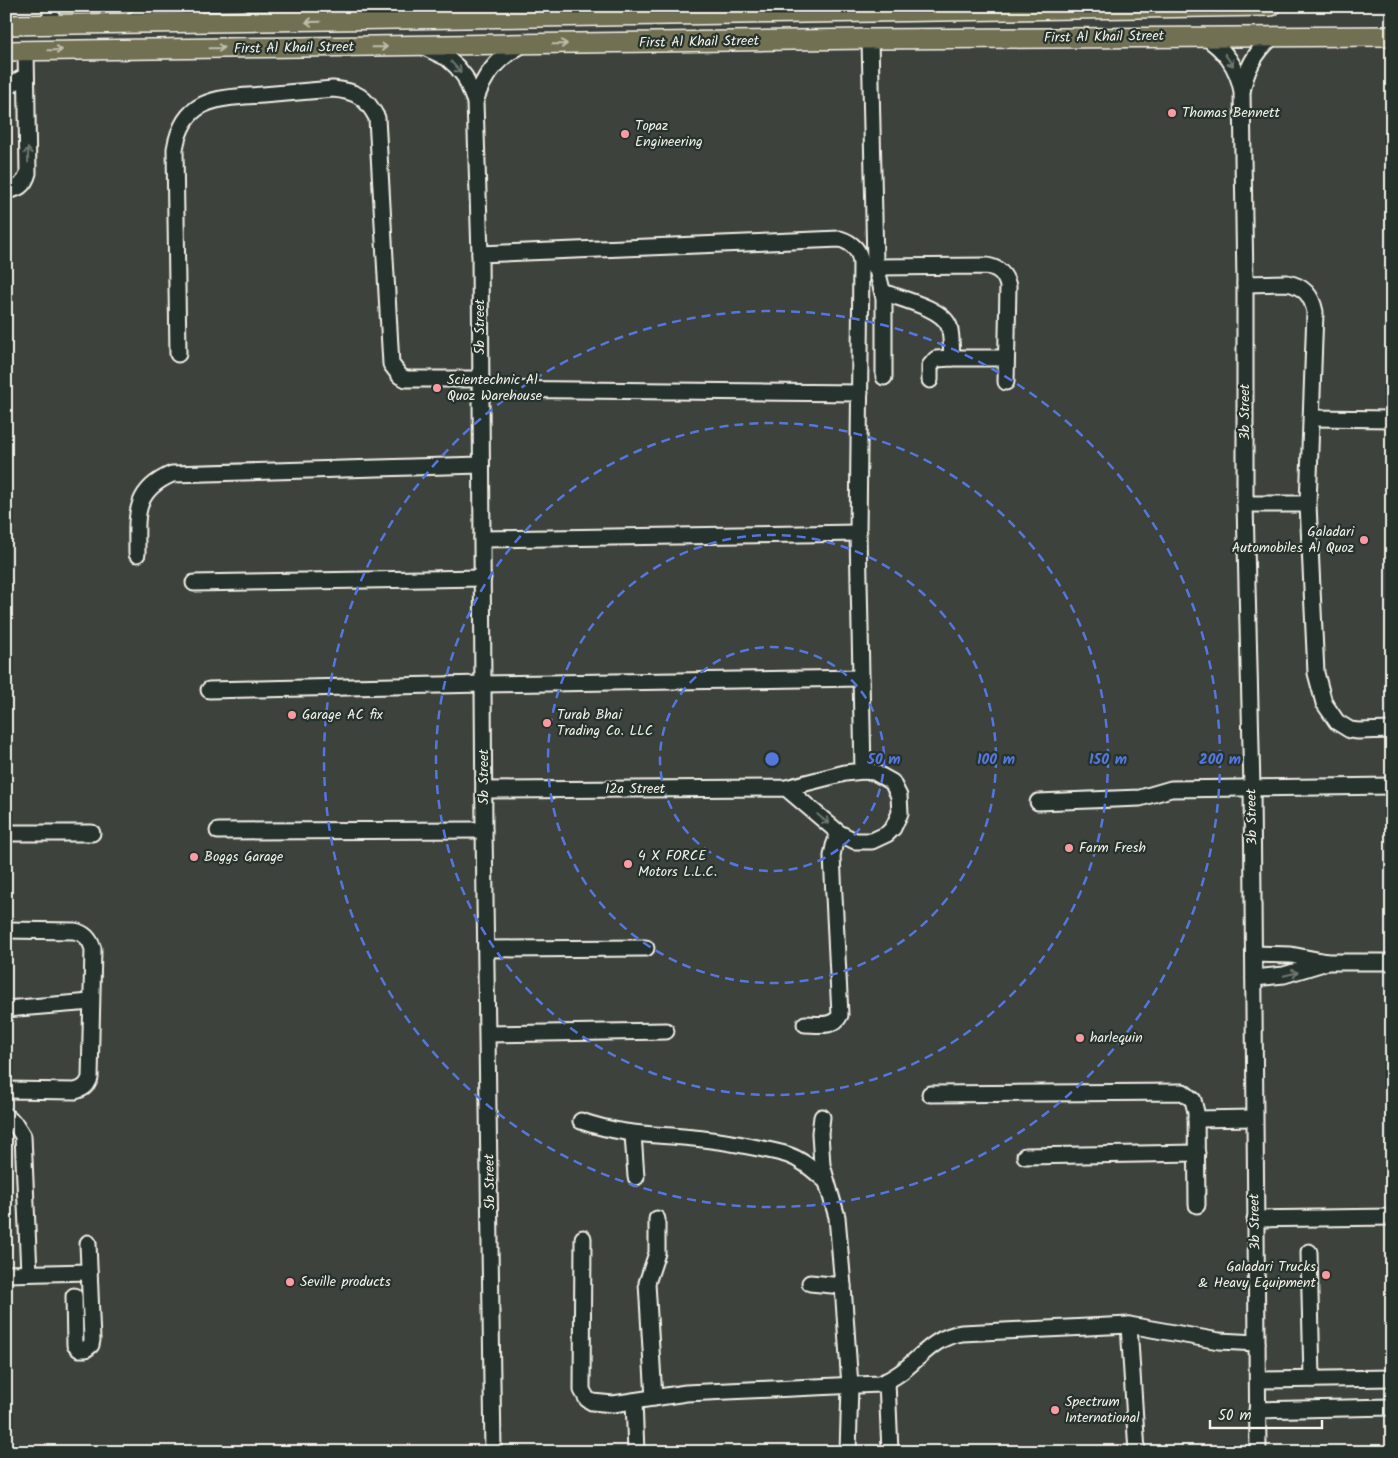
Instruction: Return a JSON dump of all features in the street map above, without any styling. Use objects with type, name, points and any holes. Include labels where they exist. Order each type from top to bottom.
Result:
[{"type":"main road","name":"First Al Khail Street","points":[[6,25],[51,15],[127,24],[200,23],[275,14],[1271,6]]},
{"type":"main road","name":"First Al Khail Street","points":[[6,51],[870,39],[1392,36]]},
{"type":"street","points":[[127,24],[151,6]]},
{"type":"street","points":[[186,6],[200,23]]},
{"type":"street","name":"3b Street","points":[[1204,36],[1216,44],[1234,65],[1242,92],[1245,284],[1245,504],[1254,954],[1258,1452]]},
{"type":"street","name":"3b Street","points":[[1242,92],[1249,67],[1255,56],[1272,37]]},
{"type":"street","points":[[870,39],[875,267],[883,292],[884,377]]},
{"type":"street","name":"5b Street","points":[[475,102],[481,84],[491,68],[510,51],[522,45]]},
{"type":"street","name":"5b Street","points":[[423,46],[435,51],[457,67],[468,83],[475,102],[480,254],[484,830],[494,1452]]},
{"type":"street","points":[[6,190],[12,190],[21,186],[28,173],[26,51]]},
{"type":"street","points":[[6,87],[26,76]]},
{"type":"street","points":[[178,354],[175,149],[181,126],[197,108],[218,98],[347,90],[360,96],[370,105],[377,118],[391,364],[400,376],[406,379],[480,384],[860,393]]},
{"type":"street","points":[[480,254],[840,239],[855,247],[861,258],[858,533],[863,771]]},
{"type":"street","points":[[875,267],[987,266],[997,269],[1004,276],[1008,286],[1006,382]]},
{"type":"street","points":[[1245,284],[1287,283],[1299,286],[1310,296],[1315,312],[1308,504],[1316,673],[1324,703],[1336,722],[1358,732],[1392,730]]},
{"type":"street","points":[[883,292],[936,312],[944,318],[950,331],[952,358]]},
{"type":"street","points":[[930,380],[929,370],[932,362],[936,359],[1006,358]]},
{"type":"street","points":[[1312,418],[1392,419]]},
{"type":"street","points":[[137,554],[137,514],[141,500],[148,488],[172,474],[481,465]]},
{"type":"street","points":[[1245,504],[1308,504]]},
{"type":"street","points":[[482,539],[858,533]]},
{"type":"street","points":[[194,583],[482,578]]},
{"type":"street","points":[[209,690],[861,678]]},
{"type":"street","name":"12a Street","points":[[484,790],[786,788],[845,773],[863,771],[874,772],[892,782],[897,788],[900,805],[897,821],[887,834],[872,841],[855,841],[839,833],[786,788]]},
{"type":"street","points":[[1038,802],[1140,798],[1171,789],[1392,786]]},
{"type":"street","points":[[218,832],[484,830]]},
{"type":"street","points":[[6,833],[92,833]]},
{"type":"street","points":[[805,1024],[833,1023],[840,1015],[832,856],[839,833]]},
{"type":"street","points":[[6,930],[74,931],[84,934],[93,949],[90,1078],[84,1087],[75,1091],[6,1090]]},
{"type":"street","points":[[487,949],[646,948]]},
{"type":"street","points":[[1254,954],[1291,955],[1327,962],[1392,962]]},
{"type":"street","points":[[1254,978],[1284,975],[1327,962]]},
{"type":"street","points":[[6,1009],[91,1002]]},
{"type":"street","points":[[488,1034],[666,1031]]},
{"type":"street","points":[[930,1094],[1183,1092],[1192,1100],[1195,1106],[1197,1205]]},
{"type":"street","points":[[6,1116],[16,1125],[23,1136],[30,1273]]},
{"type":"street","points":[[822,1117],[820,1149],[826,1181],[838,1217],[850,1386],[848,1452]]},
{"type":"street","points":[[1196,1119],[1254,1118]]},
{"type":"street","points":[[581,1121],[598,1127],[633,1134],[741,1144],[788,1155],[800,1161],[826,1181]]},
{"type":"street","points":[[633,1134],[636,1177]]},
{"type":"street","points":[[1025,1156],[1197,1152]]},
{"type":"street","points":[[1255,1219],[1392,1217]]},
{"type":"street","points":[[654,1398],[647,1283],[657,1253],[657,1220]]},
{"type":"street","points":[[583,1238],[582,1390],[584,1395],[592,1402],[612,1404],[634,1402],[686,1393],[870,1385],[887,1381],[900,1374],[937,1340],[954,1334],[1129,1325],[1220,1341],[1256,1343]]},
{"type":"street","points":[[74,1296],[75,1345],[79,1349],[86,1349],[91,1345],[92,1340],[88,1243]]},
{"type":"street","points":[[1309,1252],[1312,1380]]},
{"type":"street","points":[[6,1274],[89,1272]]},
{"type":"street","points":[[810,1284],[843,1286]]},
{"type":"street","points":[[1129,1325],[1137,1452]]},
{"type":"street","points":[[1258,1380],[1392,1378]]},
{"type":"street","points":[[887,1381],[890,1452]]},
{"type":"street","points":[[634,1402],[636,1452]]},
{"type":"street","points":[[1258,1410],[1392,1407]]},
{"type":"shaded area","points":[[6,6],[1392,6],[1392,1452],[6,1452]]},
{"type":"place","name":"Thomas Bennett","points":[[1172,113]]},
{"type":"place","name":"Topaz Engineering","points":[[625,134]]},
{"type":"place","name":"Scientechnic Al Quoz Warehouse","points":[[437,388]]},
{"type":"place","name":"Galadari Automobiles Al Quoz","points":[[1364,540]]},
{"type":"place","name":"Garage AC fix","points":[[292,715]]},
{"type":"place","name":"Turab Bhai Trading Co. LLC","points":[[547,723]]},
{"type":"place","name":"Farm Fresh","points":[[1069,848]]},
{"type":"place","name":"Boggs Garage","points":[[194,857]]},
{"type":"place","name":"4 X FORCE Motors L.L.C.","points":[[628,864]]},
{"type":"place","name":"harlequin","points":[[1080,1038]]},
{"type":"place","name":"Galadari Trucks & Heavy Equipment","points":[[1326,1275]]},
{"type":"place","name":"Seville products","points":[[290,1282]]},
{"type":"place","name":"Spectrum International","points":[[1055,1410]]}]
